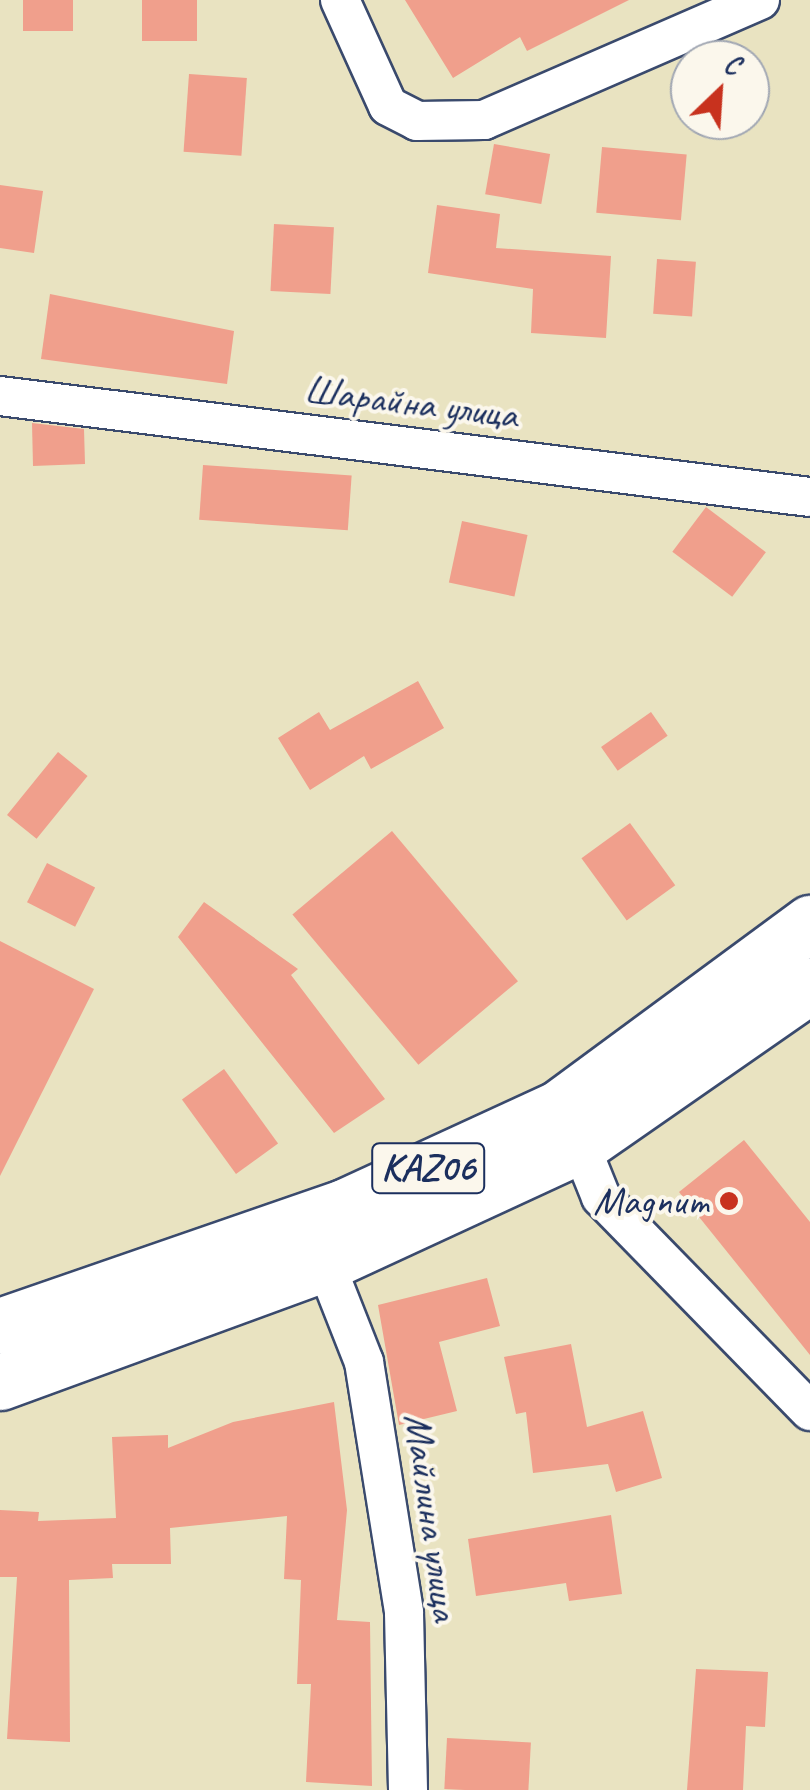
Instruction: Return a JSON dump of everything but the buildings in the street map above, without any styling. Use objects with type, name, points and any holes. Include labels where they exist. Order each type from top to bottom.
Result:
[{"type":"highway","name":"KАZ06","points":[[0,1326],[344,1207],[559,1108],[810,922]]},
{"type":"highway","name":"KАZ06","points":[[0,1382],[326,1263],[580,1144],[810,985]]},
{"type":"street","points":[[340,0],[388,106],[417,121],[484,120],[760,0]]},
{"type":"street","name":"Шарайна улица","points":[[0,396],[810,498]]},
{"type":"street","points":[[580,1144],[601,1197],[810,1411]]},
{"type":"street","name":"Майлина улица","points":[[326,1263],[364,1362],[398,1574],[408,1790]]},
{"type":"place","name":"Magnum","points":[[729,1201]]}]
